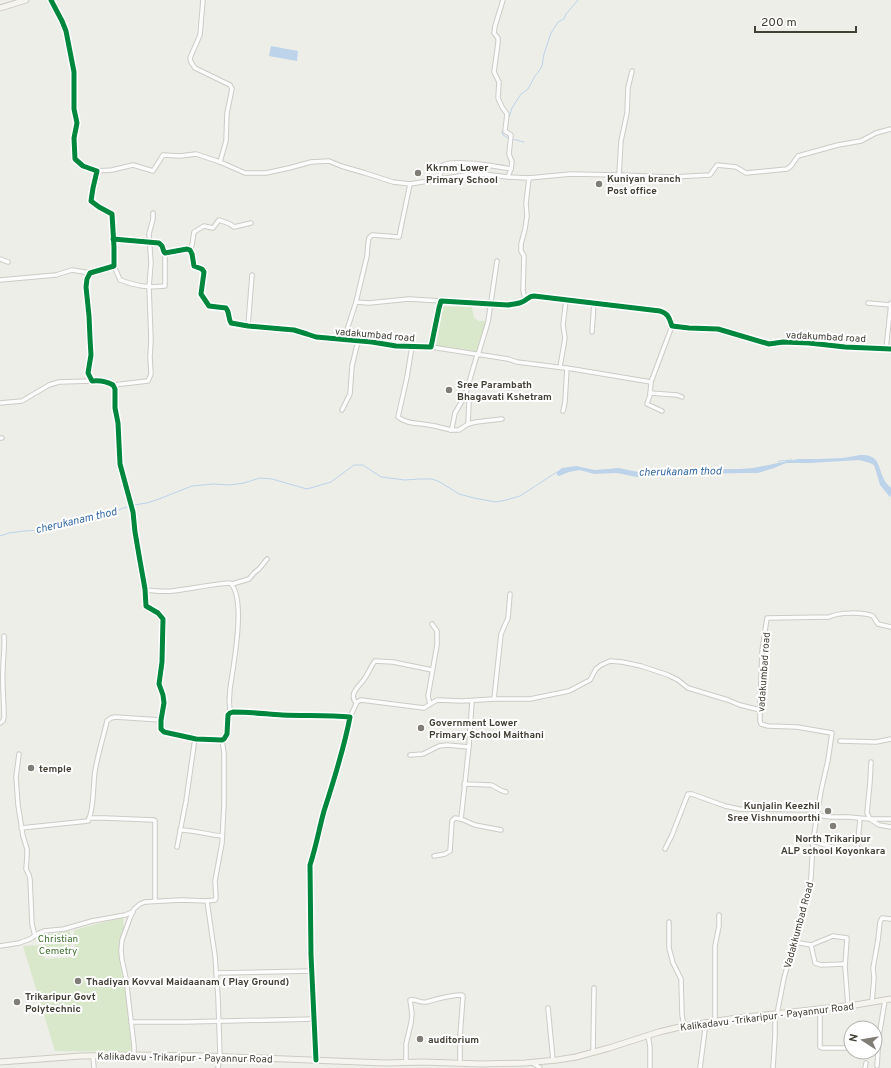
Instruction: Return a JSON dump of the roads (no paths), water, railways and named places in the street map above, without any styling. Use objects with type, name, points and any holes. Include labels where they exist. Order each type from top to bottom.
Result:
[{"type":"street","points":[[0,8],[26,0]]},
{"type":"street","points":[[51,0],[66,31],[74,72],[74,108],[77,123],[74,138],[75,159],[83,166],[97,170],[112,170],[133,165],[153,170],[163,154],[180,156],[196,154],[220,162],[245,173],[266,173],[311,162],[329,161],[393,182],[410,184],[465,175],[484,174],[529,178],[571,174],[672,177],[710,175],[717,166],[736,167],[746,173],[787,168],[791,166],[798,156],[838,145],[861,141],[876,133],[891,129]]},
{"type":"street","points":[[203,0],[200,35],[190,58],[191,62],[195,68],[230,85],[232,89],[226,113],[226,141],[220,162]]},
{"type":"street","points":[[503,0],[494,33],[498,38],[494,72],[499,82],[498,98],[507,114],[505,131],[511,135],[509,154],[512,162],[508,177]]},
{"type":"street","points":[[619,175],[622,141],[627,113],[628,88],[632,71]]},
{"type":"street","points":[[439,179],[443,165],[448,163],[468,163],[511,169]]},
{"type":"street","points":[[97,170],[91,201],[112,214],[114,266],[120,280],[134,285],[149,287],[165,286],[166,253],[159,243],[113,239]]},
{"type":"street","points":[[525,300],[523,290],[524,256],[520,251],[527,216],[526,204],[529,178]]},
{"type":"street","points":[[344,340],[356,302],[367,256],[369,238],[372,235],[399,237],[410,184]]},
{"type":"street","points":[[0,403],[22,401],[49,385],[59,382],[99,380],[106,381],[113,385],[148,381],[151,374],[149,287],[151,252],[149,234],[153,213]]},
{"type":"street","points":[[166,253],[187,249],[190,250],[194,232],[204,226],[213,228],[218,220],[234,227],[250,223]]},
{"type":"street","name":"vadakumbad road","points":[[190,250],[194,266],[204,270],[201,294],[209,306],[226,308],[231,323],[294,330],[316,338],[396,346],[431,347],[508,359],[517,362],[567,368],[650,382]]},
{"type":"street","points":[[0,259],[8,262]]},
{"type":"street","points":[[451,430],[457,409],[465,397],[488,322],[497,261]]},
{"type":"street","points":[[0,280],[56,275],[72,270],[90,273],[114,266]]},
{"type":"street","points":[[90,273],[87,279],[86,287],[90,338],[88,373],[92,380]]},
{"type":"street","points":[[248,326],[252,274]]},
{"type":"street","points":[[356,302],[369,304],[409,299],[491,304],[517,304],[530,296],[534,296],[660,311],[666,313],[669,316],[672,326],[658,366],[650,382],[650,393],[647,404],[662,411]]},
{"type":"street","points":[[560,367],[565,338],[564,320],[566,300]]},
{"type":"street","points":[[431,347],[441,301]]},
{"type":"street","points":[[868,302],[891,304],[886,348]]},
{"type":"street","points":[[592,332],[594,303]]},
{"type":"street","name":"vadakumbad road","points":[[672,326],[718,329],[769,344],[783,342],[809,343],[845,347],[891,349]]},
{"type":"street","points":[[342,410],[350,394],[352,366],[358,341]]},
{"type":"street","points":[[412,346],[398,417],[401,420],[428,424],[451,430],[459,430],[468,424],[502,419]]},
{"type":"street","points":[[563,411],[567,368]]},
{"type":"street","points":[[113,385],[115,389],[115,408],[118,423],[120,464],[133,512],[145,590],[146,606],[163,619],[163,651],[160,684],[164,703],[161,729],[164,732],[194,738],[222,740]]},
{"type":"street","points":[[650,393],[677,395],[682,397]]},
{"type":"street","points":[[465,397],[468,398],[469,402],[468,424]]},
{"type":"street","points":[[145,590],[173,591],[218,584],[232,584],[249,579],[267,559]]},
{"type":"street","points":[[222,740],[227,734],[228,717],[230,713],[230,690],[238,619],[238,599],[232,584]]},
{"type":"street","points":[[494,699],[501,634],[508,618],[510,594]]},
{"type":"street","name":"vadakumbad road","points":[[817,816],[832,733],[797,727],[761,724],[762,651],[767,618],[829,617],[835,614],[861,614],[873,616],[878,624],[891,627]]},
{"type":"street","points":[[430,704],[428,696],[437,645],[437,631],[432,624]]},
{"type":"street","points":[[0,723],[3,721],[4,717],[2,670],[5,646],[4,636]]},
{"type":"street","points":[[356,703],[353,698],[355,690],[364,681],[375,660],[432,670]]},
{"type":"street","points":[[316,1060],[312,971],[310,865],[345,743],[350,717],[356,703],[361,700],[424,708],[437,700],[472,701],[494,699],[530,699],[569,691],[590,680],[596,669],[601,665],[610,662],[622,662],[641,666],[668,675],[678,680],[688,688],[760,710]]},
{"type":"street","points":[[460,819],[469,747],[472,701]]},
{"type":"street","points":[[230,713],[256,712],[282,715],[324,715],[350,717]]},
{"type":"street","points":[[90,818],[94,773],[107,722],[110,718],[115,717],[161,720]]},
{"type":"street","points":[[177,847],[186,801],[194,738]]},
{"type":"street","points":[[840,741],[876,742],[891,739]]},
{"type":"street","points":[[134,1055],[126,978],[121,951],[124,932],[134,909],[145,902],[215,900],[215,881],[222,843],[224,753],[222,740]]},
{"type":"street","points":[[410,755],[423,754],[439,746],[447,745],[469,747]]},
{"type":"street","points":[[18,754],[16,777],[17,796],[21,828],[27,849],[26,868],[30,879],[32,924],[35,936]]},
{"type":"street","points":[[871,762],[867,813],[870,819],[878,825],[891,828]]},
{"type":"street","points":[[464,784],[491,785],[506,792]]},
{"type":"street","points":[[665,849],[688,794],[739,809],[818,810]]},
{"type":"street","points":[[817,816],[831,818],[891,818]]},
{"type":"street","name":"Vadakkumbad Road","points":[[773,1068],[776,1014],[784,978],[811,878],[813,841],[817,816]]},
{"type":"street","points":[[21,828],[88,821],[90,818],[154,820],[155,901]]},
{"type":"street","points":[[434,856],[448,853],[450,850],[452,821],[455,818],[475,825],[501,830]]},
{"type":"street","points":[[813,841],[838,849],[857,851],[860,818]]},
{"type":"street","points":[[180,830],[222,836]]},
{"type":"street","points":[[207,901],[215,956],[220,1056],[218,1068]]},
{"type":"street","points":[[0,946],[19,943],[44,931],[64,929],[133,912]]},
{"type":"street","points":[[715,1021],[714,946],[719,926],[719,915]]},
{"type":"street","points":[[872,1002],[874,978],[873,968],[880,922],[882,918],[891,919]]},
{"type":"street","points":[[669,922],[669,948],[673,963],[681,979],[682,1015],[684,1026]]},
{"type":"street","points":[[794,942],[811,945],[833,936],[847,938],[845,964],[848,1006]]},
{"type":"street","points":[[811,945],[816,963],[821,965],[845,964]]},
{"type":"street","points":[[216,973],[312,971]]},
{"type":"street","points":[[593,1052],[594,988]]},
{"type":"street","points":[[406,1063],[406,1044],[411,1019],[410,1000],[416,999],[424,1002],[462,995],[460,1063]]},
{"type":"street","points":[[883,1020],[888,999]]},
{"type":"street","name":"Kalikadavu -Trikaripur - Payannur Road","points":[[0,1062],[134,1055],[220,1056],[316,1060],[363,1065],[385,1063],[430,1065],[460,1063],[533,1063],[576,1057],[648,1035],[706,1022],[848,1006],[888,999]]},
{"type":"street","points":[[548,1008],[553,1060]]},
{"type":"street","points":[[820,1009],[820,1047],[843,1048]]},
{"type":"street","points":[[131,1022],[218,1022],[315,1019]]},
{"type":"street","points":[[700,1068],[706,1022]]},
{"type":"street","points":[[648,1035],[650,1048],[650,1068]]},
{"type":"street","points":[[94,1056],[94,1068]]},
{"type":"street","points":[[877,1060],[877,1066]]},
{"type":"street","points":[[533,1063],[540,1068]]},
{"type":"street","points":[[865,1068],[866,1063]]},
{"type":"water","points":[[271,46],[298,51],[297,61],[269,56]]},
{"type":"water","points":[[860,455],[871,456],[874,458],[884,480],[891,488],[891,497],[880,485],[874,465],[859,460],[786,463],[758,473],[637,477],[617,473],[594,474],[580,470],[559,476],[557,475],[557,472],[562,468],[576,466],[595,470],[619,468],[638,472],[675,469],[739,469],[753,468],[798,459],[843,458]]},
{"type":"waterway","points":[[509,117],[512,108],[521,94],[528,89],[542,66],[544,54],[551,33],[558,22],[564,19],[566,14],[578,0]]},
{"type":"waterway","points":[[504,127],[502,132],[503,135],[508,138],[524,142]]},
{"type":"waterway","name":"cherukanam thod","points":[[778,462],[792,460]]},
{"type":"waterway","name":"cherukanam thod","points":[[134,505],[147,503],[192,486],[213,484],[230,485],[244,483],[260,478],[272,479],[307,489],[331,482],[354,465],[363,465],[381,477],[405,480],[432,479],[440,482],[459,494],[496,502],[520,496],[557,472]]},
{"type":"waterway","name":"cherukanam thod","points":[[0,536],[9,533],[43,530],[80,519],[100,517],[129,506]]},
{"type":"place","name":"Kkrnm Lower Primary School","points":[[418,173]]},
{"type":"place","name":"Kuniyan branch Post office","points":[[599,184]]},
{"type":"place","name":"Sree Parambath Bhagavati Kshetram","points":[[449,390]]},
{"type":"place","name":"Government Lower Primary School Maithani","points":[[421,728]]},
{"type":"place","name":"temple","points":[[31,768]]},
{"type":"place","name":"Kunjalin Keezhil Sree Vishnumoorthi","points":[[828,811]]},
{"type":"place","name":"North Trikaripur ALP school Koyonkara","points":[[833,826]]},
{"type":"place","name":"Thadiyan Kovval Maidaanam ( Play Ground)","points":[[78,981]]},
{"type":"place","name":"Trikaripur Govt Polytechnic","points":[[17,1002]]},
{"type":"place","name":"auditorium","points":[[420,1039]]},
{"type":"park label","name":"Christian Cemetry","points":[[58,944]]}]
